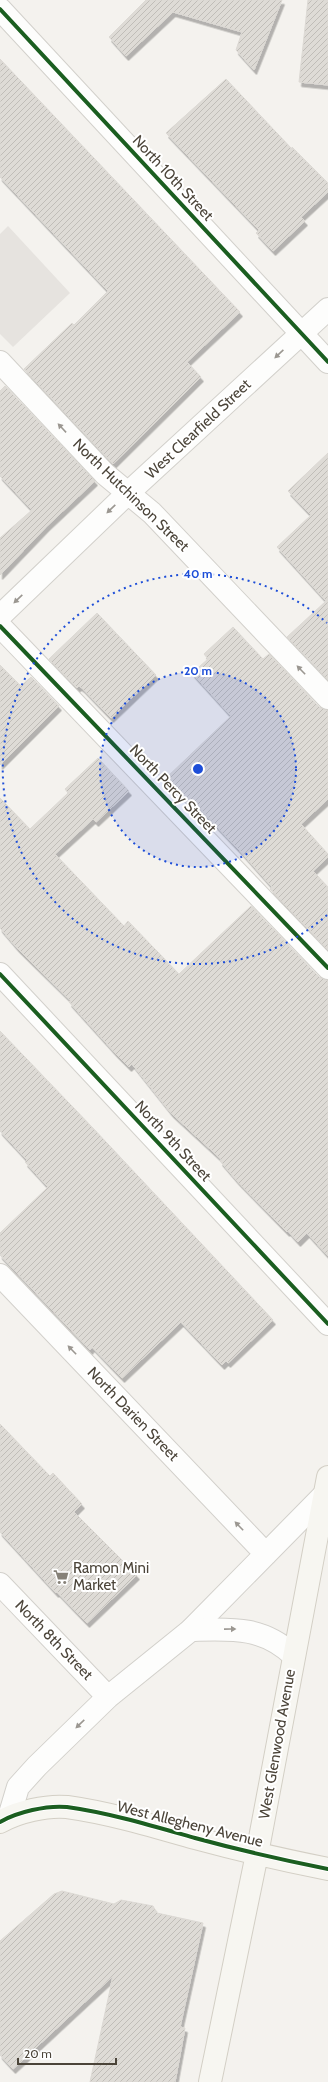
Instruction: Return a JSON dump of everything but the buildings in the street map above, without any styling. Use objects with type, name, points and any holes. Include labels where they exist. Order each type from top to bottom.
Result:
[{"type":"main road","name":"West Glenwood Avenue","points":[[210,2082],[257,1854],[293,1655],[326,1486]]},
{"type":"main road","name":"West Allegheny Avenue","points":[[4,1820],[29,1811],[66,1807],[138,1822],[257,1854],[328,1869]]},
{"type":"street","name":"North 10th Street","points":[[0,9],[328,362]]},
{"type":"street","name":"West Clearfield Street","points":[[0,616],[128,493],[328,309]]},
{"type":"street","name":"North Hutchinson Street","points":[[0,362],[106,474],[152,513],[328,698]]},
{"type":"street","name":"North Percy Street","points":[[0,626],[328,968]]},
{"type":"street","name":"North 9th Street","points":[[0,974],[328,1324]]},
{"type":"street","name":"North Darien Street","points":[[0,1275],[266,1554]]},
{"type":"street","name":"West Allegheny Avenue","points":[[4,1820],[18,1787],[37,1766],[108,1697],[191,1630],[266,1554],[326,1486]]},
{"type":"street","name":"North 8th Street","points":[[0,1584],[108,1697]]},
{"type":"street","points":[[191,1630],[236,1629],[261,1634],[282,1644],[293,1655]]},
{"type":"shaded area","points":[[8,226],[70,293],[13,347],[0,334],[0,234]]},
{"type":"cycle path","points":[[0,9],[328,362]]},
{"type":"cycle path","points":[[0,626],[328,968]]},
{"type":"cycle path","points":[[0,974],[328,1324]]},
{"type":"cycle path","points":[[0,1822],[7,1818],[32,1810],[50,1807],[67,1807],[115,1816],[228,1847],[328,1869]]},
{"type":"place","name":"Ramon Mini Market","points":[[61,1577]]}]
